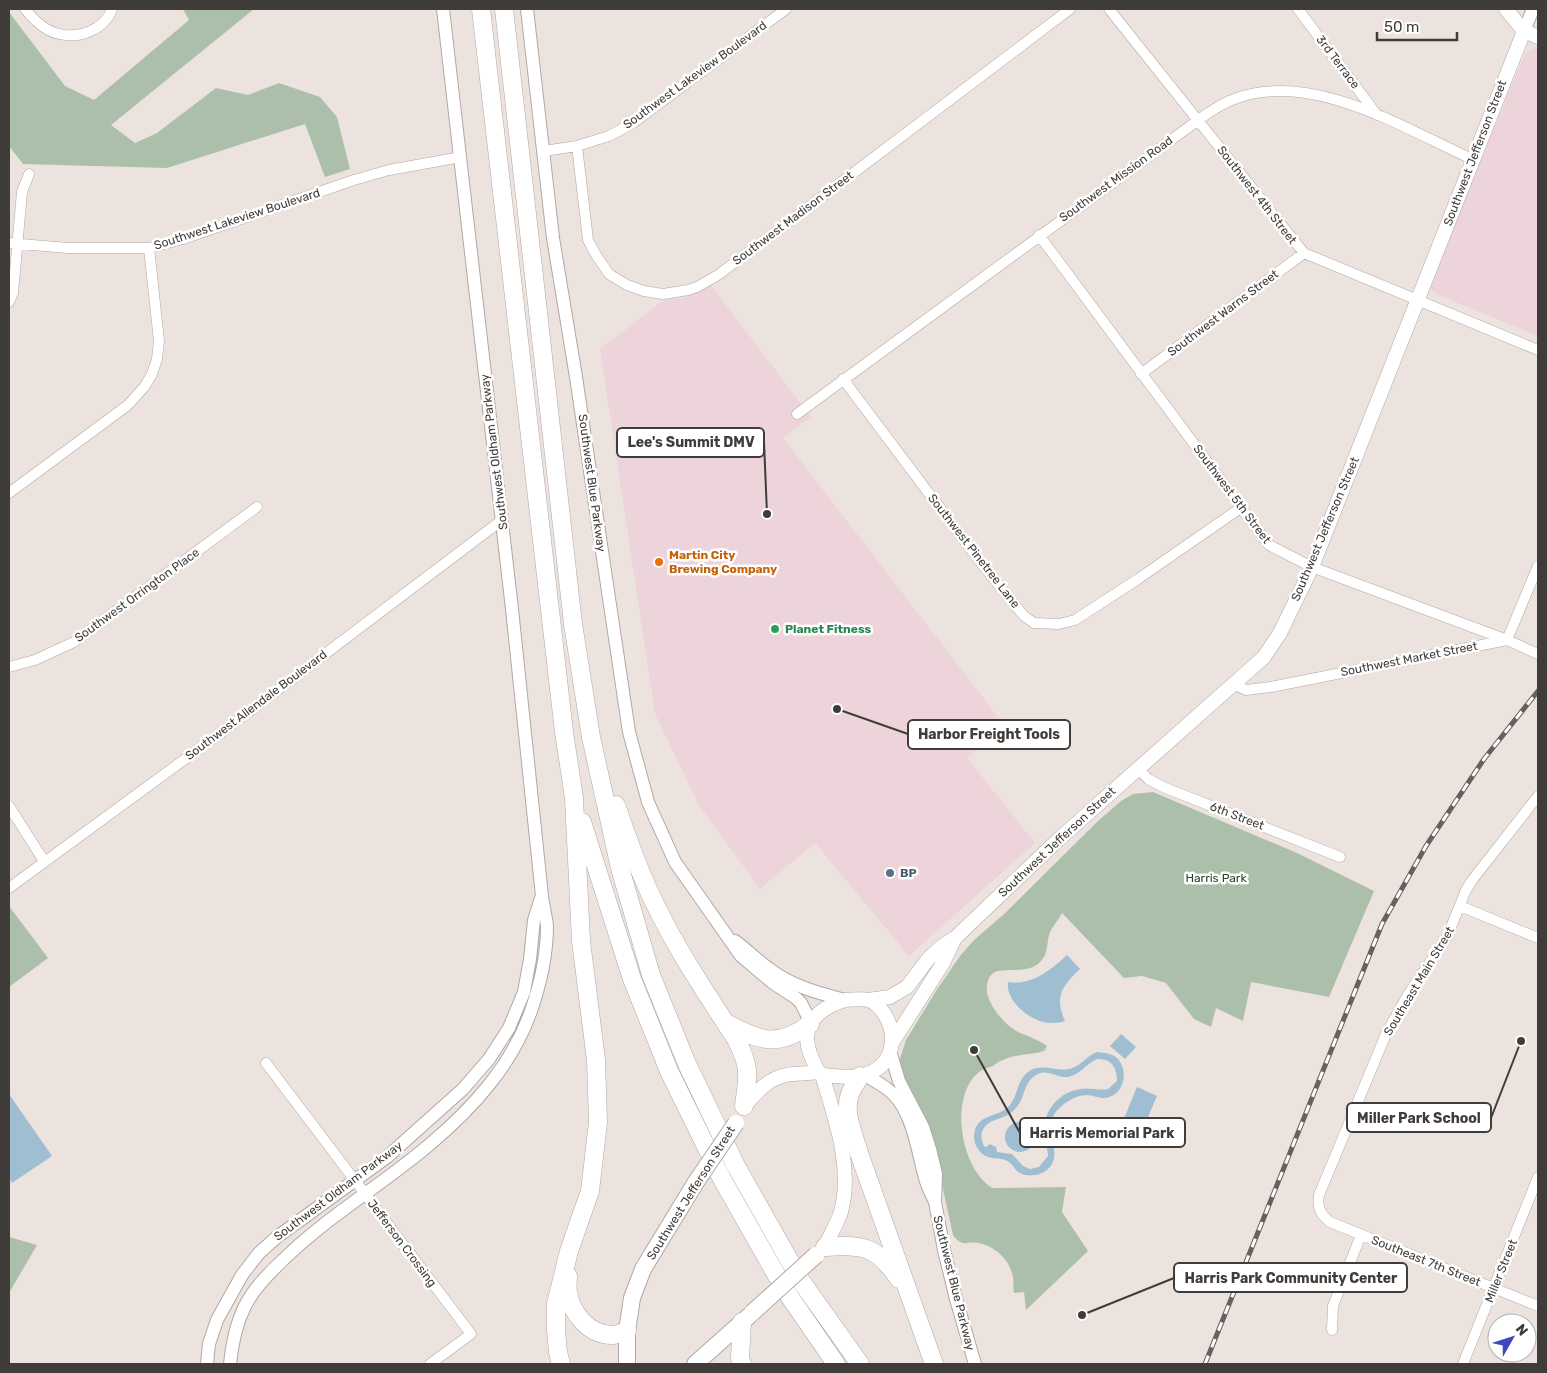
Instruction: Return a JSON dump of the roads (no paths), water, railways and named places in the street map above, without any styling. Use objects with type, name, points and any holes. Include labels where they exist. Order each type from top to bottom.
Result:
[{"type":"highway","points":[[481,9],[563,723],[574,798],[581,941],[596,1060],[598,1122],[590,1191],[569,1251],[556,1304],[556,1338],[561,1364]]},
{"type":"highway","points":[[504,9],[572,624],[591,737],[620,868],[651,974],[687,1064],[736,1166],[800,1281],[860,1364]]},
{"type":"highway","points":[[591,737],[641,874],[683,957],[736,1039],[747,1062],[748,1075],[744,1106]]},
{"type":"highway","points":[[574,798],[632,979],[669,1072],[722,1179],[785,1290],[836,1364]]},
{"type":"highway","points":[[725,1022],[748,1034],[770,1040],[791,1037],[810,1022]]},
{"type":"highway","points":[[862,1075],[850,1095],[848,1106],[850,1119],[859,1153],[934,1364]]},
{"type":"highway","name":"Southwest Jefferson Street","points":[[627,1364],[627,1331],[632,1298],[643,1269],[696,1182],[736,1123],[744,1106]]},
{"type":"highway","points":[[695,1364],[820,1251],[855,1246],[865,1248],[881,1256],[909,1294]]},
{"type":"highway","points":[[569,1251],[568,1291],[581,1320],[593,1330],[604,1334],[613,1335],[627,1331]]},
{"type":"highway","points":[[742,1364],[740,1358],[747,1318]]},
{"type":"main road","points":[[1506,9],[1524,31],[1538,37]]},
{"type":"main road","name":"Southwest Jefferson Street","points":[[868,1000],[890,997],[907,987],[940,947],[955,938],[1059,839],[1264,657],[1280,633],[1312,567],[1524,31]]},
{"type":"main road","name":"Southwest Jefferson Street","points":[[891,1047],[943,963],[955,938]]},
{"type":"main road","points":[[820,1074],[846,1077],[862,1075],[876,1070],[887,1058],[891,1047],[891,1028],[882,1010],[876,1004],[868,1000],[845,1000],[828,1006],[810,1022],[808,1046],[820,1074],[839,1136],[846,1180],[840,1213],[820,1251]]},
{"type":"main road","name":"Southwest Jefferson Street","points":[[744,1106],[766,1084],[775,1078],[786,1075],[820,1074]]},
{"type":"street","points":[[25,9],[32,18],[45,27],[59,34],[73,35],[88,33],[101,24],[112,9]]},
{"type":"street","name":"Southwest Oldham Parkway","points":[[230,1364],[238,1322],[246,1305],[270,1273],[327,1221],[428,1146],[450,1127],[472,1105],[494,1078],[508,1059],[526,1026],[536,997],[546,942],[547,924],[542,896],[502,520],[443,9]]},
{"type":"street","name":"Southwest Blue Parkway","points":[[528,9],[553,238],[576,377],[629,732],[648,802],[675,862],[741,956],[765,977],[796,998],[801,1003],[810,1022]]},
{"type":"street","name":"Southwest Lakeview Boulevard","points":[[544,151],[576,146],[609,136],[633,123],[786,9]]},
{"type":"street","name":"Southwest Madison Street","points":[[576,146],[588,240],[609,274],[627,285],[644,291],[663,294],[688,290],[697,287],[718,274],[782,227],[1070,9]]},
{"type":"street","name":"Southwest 4th Street","points":[[1109,9],[1304,253],[1538,350]]},
{"type":"street","name":"3rd Terrace","points":[[1298,9],[1378,116]]},
{"type":"street","name":"Southwest Jefferson Street","points":[[1524,31],[1533,9]]},
{"type":"street","name":"Southwest Mission Road","points":[[798,414],[1039,235],[1216,107],[1236,98],[1255,93],[1281,91],[1324,96],[1378,116],[1472,159]]},
{"type":"street","name":"Southwest Lakeview Boulevard","points":[[13,244],[68,248],[149,248],[192,236],[354,180],[389,170],[461,158]]},
{"type":"street","points":[[9,302],[13,293],[13,244],[22,192],[30,174]]},
{"type":"street","name":"Southwest 5th Street","points":[[1039,235],[1270,545],[1312,567],[1507,640],[1538,654]]},
{"type":"street","points":[[9,493],[128,405],[145,386],[154,367],[159,341],[149,248]]},
{"type":"street","name":"Southwest Warns Street","points":[[1142,374],[1304,253]]},
{"type":"street","name":"Southwest Pinetree Lane","points":[[843,379],[982,564],[1020,610],[1034,623],[1059,624],[1075,620],[1242,507]]},
{"type":"street","name":"Southwest Orrington Place","points":[[9,667],[34,660],[74,642],[257,507]]},
{"type":"street","name":"Southwest Allendale Boulevard","points":[[9,888],[226,729],[502,520]]},
{"type":"street","points":[[1507,640],[1538,566]]},
{"type":"street","name":"Southwest Market Street","points":[[1233,684],[1246,690],[1271,687],[1507,640]]},
{"type":"street","name":"6th Street","points":[[1138,768],[1148,779],[1163,787],[1340,857]]},
{"type":"street","name":"Southeast Main Street","points":[[1319,1209],[1319,1195],[1382,1042],[1409,993],[1447,937],[1466,890],[1538,796]]},
{"type":"street","points":[[9,806],[44,861]]},
{"type":"street","name":"Southwest Oldham Parkway","points":[[207,1364],[209,1344],[217,1320],[242,1275],[259,1253],[276,1237],[386,1157],[456,1096],[482,1068],[509,1028],[524,992],[534,920],[542,896]]},
{"type":"street","points":[[1460,906],[1538,938]]},
{"type":"street","name":"Southwest Blue Parkway","points":[[726,935],[768,968],[787,980],[813,992],[845,1000]]},
{"type":"street","name":"Southwest Blue Parkway","points":[[891,1047],[899,1081],[923,1127],[936,1174],[935,1202]]},
{"type":"street","name":"Jefferson Crossing","points":[[266,1063],[471,1334],[430,1364]]},
{"type":"street","points":[[482,1068],[494,1078]]},
{"type":"street","name":"Southwest Blue Parkway","points":[[862,1075],[890,1092],[902,1106],[911,1127],[925,1180],[935,1202],[956,1299],[975,1364]]},
{"type":"street","name":"Miller Street","points":[[1463,1364],[1538,1178]]},
{"type":"street","name":"Southeast 7th Street","points":[[1319,1209],[1330,1222],[1538,1306]]},
{"type":"street","points":[[1332,1330],[1333,1306],[1361,1235]]},
{"type":"water","points":[[1067,955],[1080,969],[1064,987],[1060,998],[1065,1021],[1059,1023],[1042,1022],[1027,1015],[1015,1003],[1008,989],[1008,982],[1025,982],[1040,976]]},
{"type":"water","points":[[1121,1034],[1136,1047],[1125,1059],[1110,1046]]},
{"type":"water","points":[[1097,1052],[1108,1054],[1118,1059],[1124,1076],[1121,1088],[1112,1096],[1106,1098],[1087,1095],[1078,1097],[1065,1103],[1055,1113],[1051,1127],[1054,1156],[1053,1162],[1046,1171],[1034,1175],[1022,1174],[1009,1162],[1003,1159],[987,1157],[977,1148],[974,1135],[977,1125],[985,1118],[1004,1110],[1012,1103],[1020,1082],[1026,1073],[1041,1067],[1072,1068]],"holes":[[[1097,1059],[1102,1059],[1112,1064],[1116,1072],[1117,1081],[1108,1089],[1072,1091],[1058,1099],[1048,1112],[1045,1120],[1044,1137],[1048,1156],[1039,1167],[1030,1169],[1023,1166],[1012,1154],[997,1152],[996,1147],[990,1144],[986,1147],[984,1146],[981,1137],[984,1128],[990,1122],[1008,1115],[1016,1108],[1033,1077],[1045,1072],[1060,1076],[1072,1076]]]},
{"type":"water","points":[[1137,1087],[1157,1096],[1143,1129],[1123,1121]]},
{"type":"water","points":[[9,1094],[52,1156],[12,1183],[9,1178]]},
{"type":"water","points":[[1020,1122],[1031,1126],[1035,1137],[1031,1148],[1020,1152],[1009,1148],[1005,1137],[1009,1126]]},
{"type":"railway","points":[[1205,1364],[1382,924],[1426,846],[1484,759],[1538,691]]},
{"type":"place","name":"Lee's Summit DMV","points":[[767,514]]},
{"type":"place","name":"Martin City Brewing Company","points":[[659,562]]},
{"type":"place","name":"Planet Fitness","points":[[775,629]]},
{"type":"place","name":"Harbor Freight Tools","points":[[837,709]]},
{"type":"place","name":"BP","points":[[890,873]]},
{"type":"place","name":"Miller Park School","points":[[1521,1041]]},
{"type":"place","name":"Harris Memorial Park","points":[[974,1050]]},
{"type":"place","name":"Harris Park Community Center","points":[[1082,1315]]},
{"type":"park label","name":"Harris Park","points":[[1216,878]]}]
